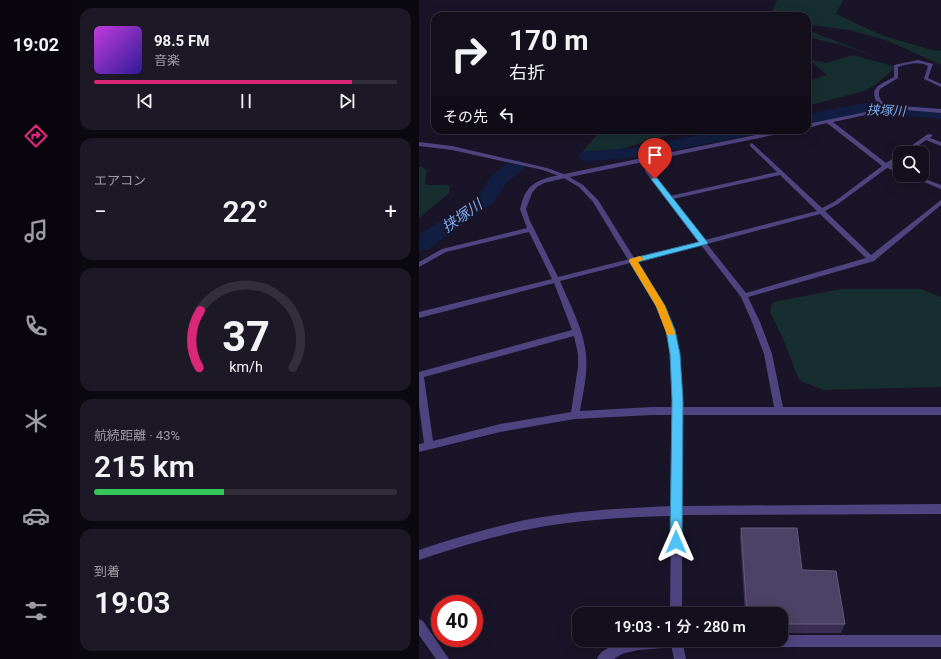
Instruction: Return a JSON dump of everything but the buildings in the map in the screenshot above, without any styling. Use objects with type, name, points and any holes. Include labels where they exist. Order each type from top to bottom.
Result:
[{"type":"street","points":[[882,107],[877,99],[876,92],[878,88],[896,78],[896,66],[920,61],[927,63],[931,65],[926,79],[941,86]]},
{"type":"street","points":[[811,125],[829,122],[882,107],[941,111]]},
{"type":"street","points":[[829,122],[886,166],[893,168]]},
{"type":"street","points":[[575,415],[582,367],[582,354],[577,332],[556,280],[523,209],[529,192],[542,182],[564,176],[769,134]]},
{"type":"street","points":[[914,146],[928,137],[941,144]]},
{"type":"street","points":[[419,144],[481,154],[545,169],[564,176],[581,186],[596,201],[660,306],[670,330],[677,368],[676,607]]},
{"type":"street","points":[[752,145],[871,259]]},
{"type":"street","points":[[419,315],[821,212],[836,203],[893,161]]},
{"type":"street","points":[[647,170],[744,296],[768,354],[779,411]]},
{"type":"street","points":[[670,198],[780,173]]},
{"type":"street","points":[[926,182],[941,188]]},
{"type":"street","points":[[744,296],[871,259],[941,202]]},
{"type":"street","points":[[419,265],[444,250],[531,228]]},
{"type":"street","points":[[429,444],[419,375],[577,332]]},
{"type":"street","points":[[419,448],[429,444],[500,428],[575,415],[652,411],[941,411]]},
{"type":"street","points":[[419,555],[479,536],[562,519],[624,512],[676,510],[941,509]]},
{"type":"street","points":[[419,624],[443,659]]},
{"type":"street","points":[[788,640],[941,641]]},
{"type":"street","points":[[603,659],[609,654],[627,647]]},
{"type":"street","points":[[678,647],[681,659]]},
{"type":"green space","points":[[777,0],[843,0],[836,14],[881,35],[935,51],[941,50],[941,65],[888,41],[849,30],[811,25],[811,12],[772,12]]},
{"type":"green space","points":[[811,31],[879,58],[842,45],[811,38]]},
{"type":"green space","points":[[853,55],[896,67],[875,85],[864,91],[811,105],[811,81],[826,75],[811,59],[826,63]]},
{"type":"green space","points":[[598,134],[679,134],[669,135],[587,159],[583,151]]},
{"type":"green space","points":[[419,167],[427,170],[425,184],[450,186],[449,193],[419,218]]},
{"type":"green space","points":[[842,289],[921,289],[941,297],[941,387],[823,390],[799,380],[770,311],[773,302]]},
{"type":"waterway","name":"挟塚川","points":[[811,118],[871,107],[941,114]]},
{"type":"waterway","name":"挟塚川","points":[[588,156],[633,153],[731,134]]},
{"type":"waterway","name":"挟塚川","points":[[419,245],[486,199],[496,182],[507,172],[517,166]]},
{"type":"slow traffic","points":[[640,259],[633,261],[660,306],[671,333]]},
{"type":"route","points":[[655,179],[704,243],[633,261],[660,306],[670,330],[675,354],[677,368],[676,542]]}]
